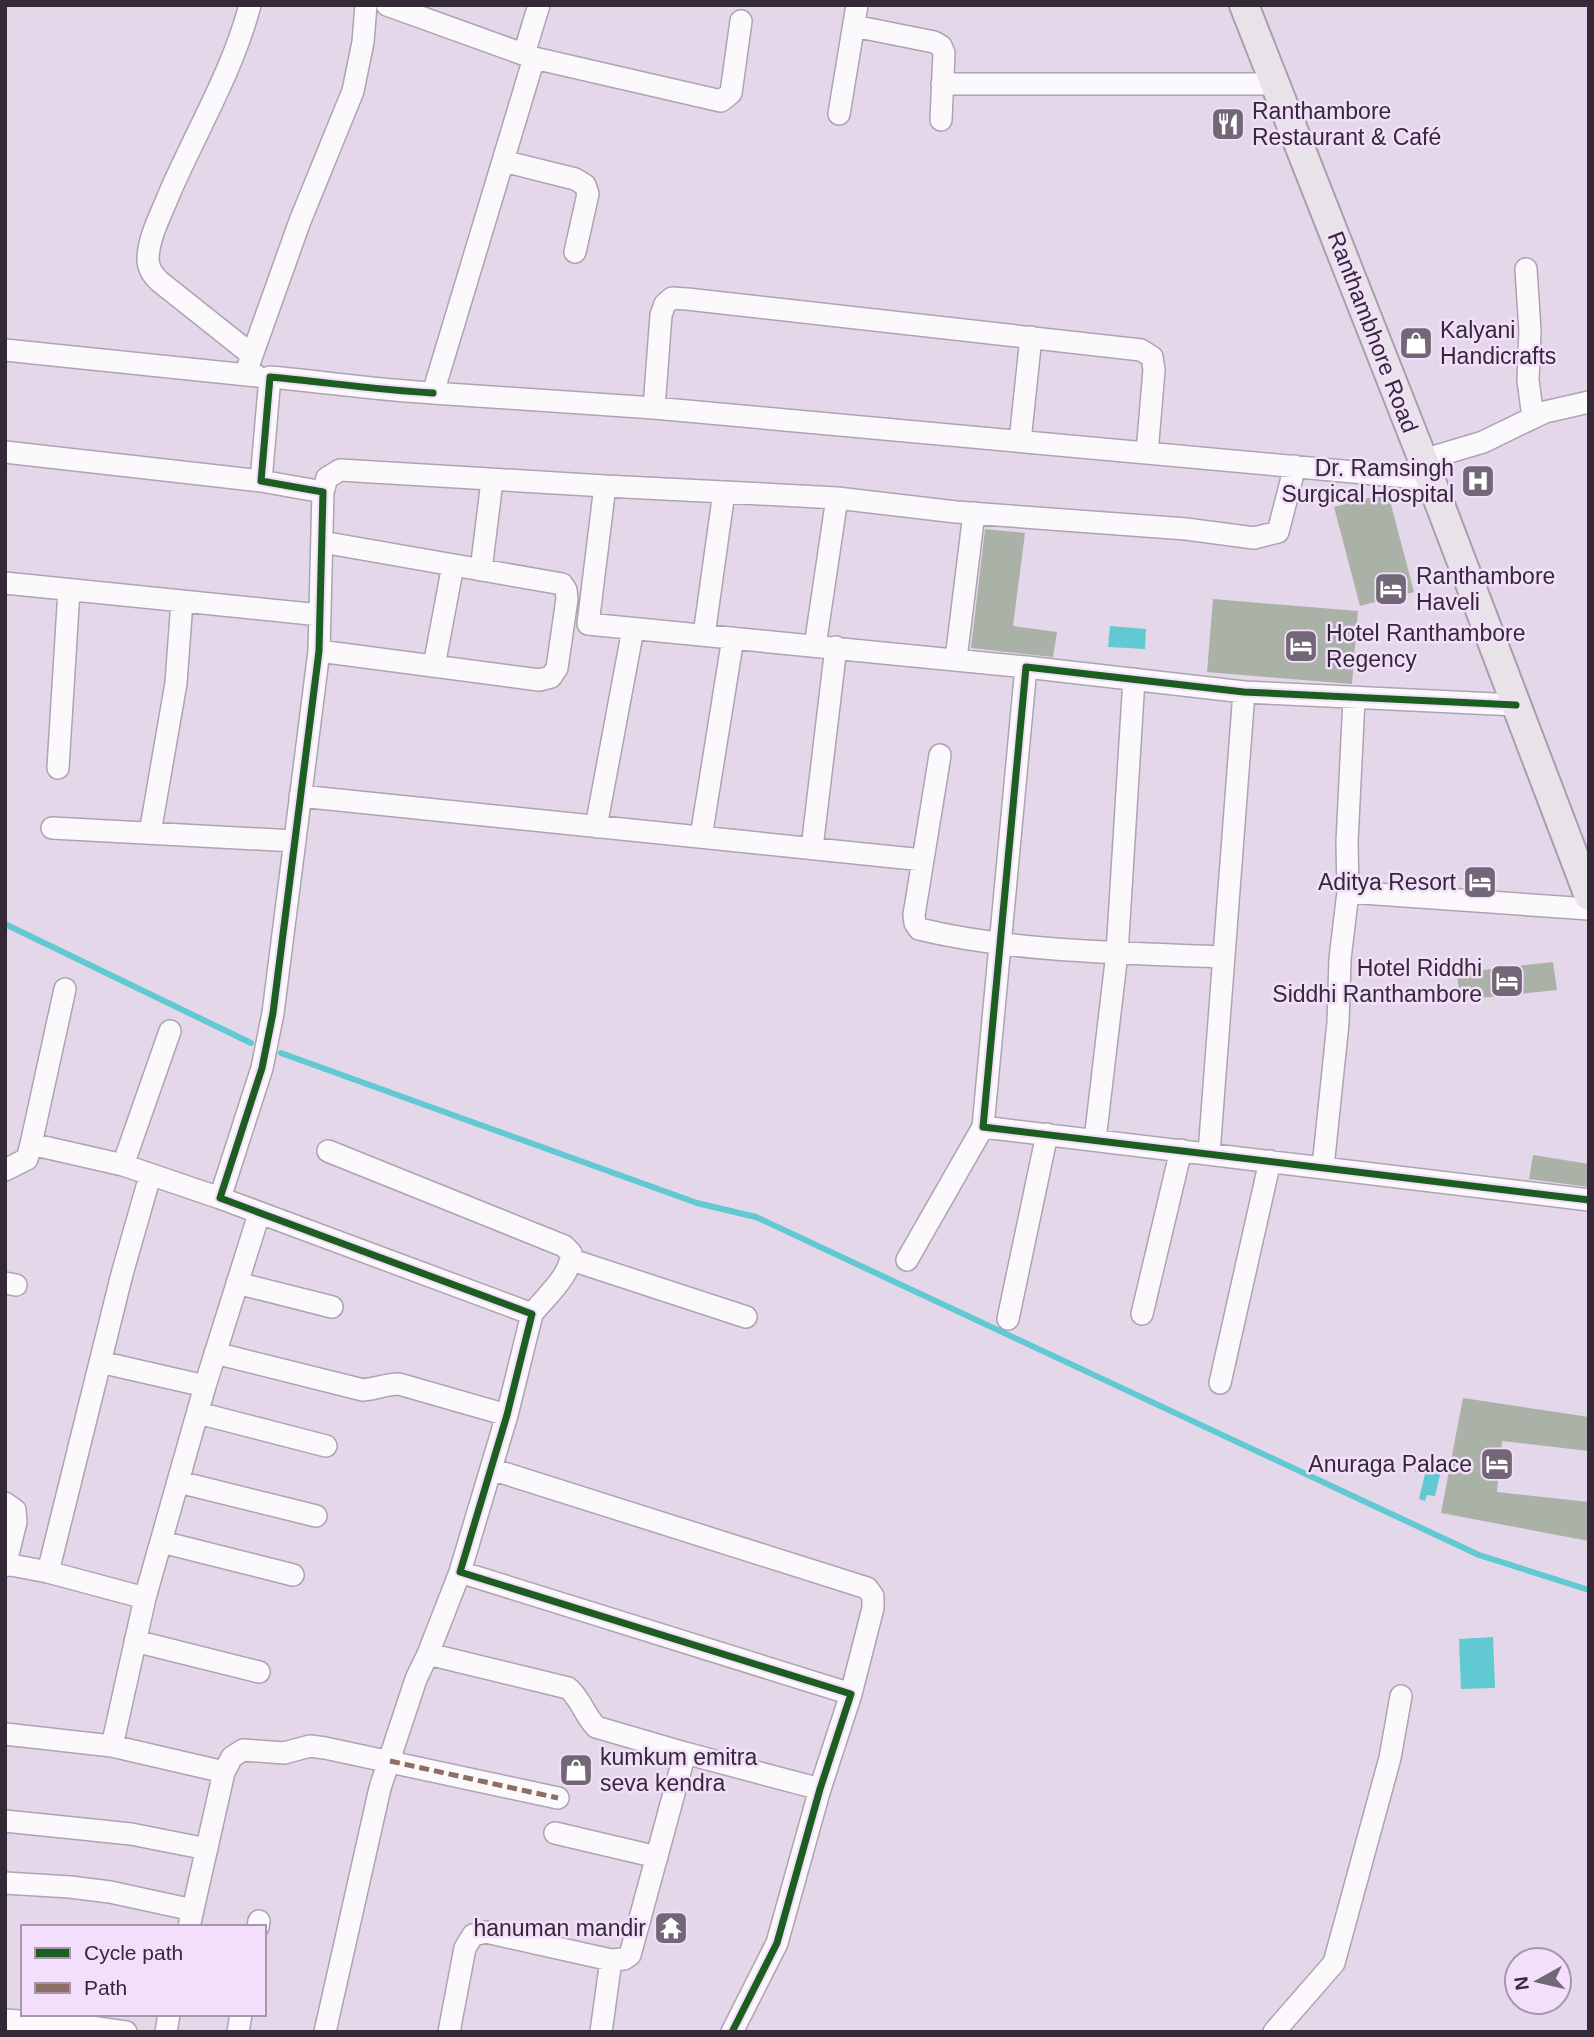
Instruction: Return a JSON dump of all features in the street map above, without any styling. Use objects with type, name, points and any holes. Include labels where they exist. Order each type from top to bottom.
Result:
[{"type":"main road","name":"Ranthambhore Road","points":[[1244,5],[1427,469],[1589,896]]},
{"type":"street","points":[[250,5],[224,76],[190,146],[152,236],[148,259],[150,271],[159,281],[248,365],[270,377],[379,390],[654,408],[1295,466],[1427,469],[1545,412],[1589,402]]},
{"type":"street","points":[[248,365],[300,221],[353,91],[363,41],[366,5]]},
{"type":"street","points":[[387,5],[445,15],[529,56],[721,101],[731,93],[741,21]]},
{"type":"street","points":[[433,393],[503,161],[539,5]]},
{"type":"street","points":[[839,114],[856,16],[941,46],[944,53],[941,120]]},
{"type":"street","points":[[942,84],[1275,83]]},
{"type":"street","points":[[503,161],[575,179],[586,185],[588,194],[575,253]]},
{"type":"street","points":[[1526,269],[1530,331],[1528,380],[1533,418]]},
{"type":"street","points":[[654,408],[661,315],[665,304],[672,298],[1141,350],[1152,357],[1154,370],[1147,453]]},
{"type":"street","points":[[1020,442],[1031,337]]},
{"type":"street","points":[[5,350],[248,365]]},
{"type":"street","points":[[261,481],[270,377]]},
{"type":"street","points":[[5,452],[261,481],[323,492]]},
{"type":"street","points":[[220,1198],[262,1068],[273,1013],[319,651],[323,492],[327,478],[340,470],[492,481],[837,498],[974,513],[1186,529],[1254,538],[1278,532],[1295,466]]},
{"type":"street","points":[[481,570],[492,481]]},
{"type":"street","points":[[588,624],[605,486]]},
{"type":"street","points":[[704,635],[724,492]]},
{"type":"street","points":[[812,848],[837,498]]},
{"type":"street","points":[[956,659],[974,513]]},
{"type":"street","points":[[319,651],[540,680],[551,677],[557,668],[566,590],[562,584],[322,542]]},
{"type":"street","points":[[434,666],[453,565]]},
{"type":"street","points":[[5,583],[320,615]]},
{"type":"street","points":[[58,768],[69,590]]},
{"type":"street","points":[[150,833],[176,683],[182,601]]},
{"type":"street","points":[[564,622],[956,659],[1244,692],[1516,705]]},
{"type":"street","points":[[596,827],[633,629]]},
{"type":"street","points":[[701,837],[733,638]]},
{"type":"street","points":[[907,1260],[983,1128],[1026,667]]},
{"type":"street","points":[[1095,1140],[1117,953],[1134,679]]},
{"type":"street","points":[[1209,1153],[1244,692]]},
{"type":"street","points":[[1323,1167],[1348,892],[1347,842],[1354,699]]},
{"type":"street","points":[[940,755],[914,915],[919,929],[1001,942],[1117,953],[1223,957]]},
{"type":"street","points":[[300,796],[923,860]]},
{"type":"street","points":[[52,828],[295,841]]},
{"type":"street","points":[[1348,892],[1589,909]]},
{"type":"street","points":[[5,1170],[27,1159],[32,1144],[65,989]]},
{"type":"street","points":[[123,1165],[170,1031]]},
{"type":"street","points":[[983,1128],[1589,1200]]},
{"type":"street","points":[[1009,1319],[1046,1134]]},
{"type":"street","points":[[32,1144],[123,1165],[220,1198],[532,1314]]},
{"type":"street","points":[[1142,1314],[1181,1150]]},
{"type":"street","points":[[325,2032],[380,1787],[416,1679],[460,1572],[507,1415],[532,1314],[567,1271],[572,1260],[572,1253],[564,1246],[328,1152]]},
{"type":"street","points":[[1220,1383],[1270,1161]]},
{"type":"street","points":[[48,1572],[122,1274],[150,1176]]},
{"type":"street","points":[[112,1746],[145,1598],[205,1386],[259,1214]]},
{"type":"street","points":[[572,1260],[746,1317]]},
{"type":"street","points":[[237,1283],[332,1307]]},
{"type":"street","points":[[215,1353],[363,1390],[377,1389],[386,1384],[399,1384],[507,1415]]},
{"type":"street","points":[[100,1362],[205,1386]]},
{"type":"street","points":[[198,1413],[326,1446]]},
{"type":"street","points":[[491,1469],[867,1588],[873,1596],[873,1608],[852,1694],[820,1788],[777,1943],[732,2032]]},
{"type":"street","points":[[179,1482],[316,1516]]},
{"type":"street","points":[[5,1503],[15,1510],[16,1522],[5,1565],[48,1572],[145,1598]]},
{"type":"street","points":[[162,1542],[293,1575]]},
{"type":"street","points":[[460,1572],[852,1694]]},
{"type":"street","points":[[135,1641],[259,1672]]},
{"type":"street","points":[[428,1654],[568,1688],[578,1696],[588,1718],[596,1727],[820,1788]]},
{"type":"street","points":[[1274,2032],[1334,1963],[1390,1758],[1401,1696]]},
{"type":"street","points":[[5,1734],[112,1746],[224,1772]]},
{"type":"street","points":[[5,1884],[110,1892],[191,1918],[224,1772],[232,1757],[243,1750],[284,1753],[310,1746],[558,1798]]},
{"type":"street","points":[[449,2032],[465,1948],[473,1935],[486,1932],[611,1960],[624,1959],[630,1955],[685,1753]]},
{"type":"street","points":[[5,1821],[131,1834],[207,1849]]},
{"type":"street","points":[[555,1833],[657,1857]]},
{"type":"street","points":[[601,2032],[611,1960]]},
{"type":"street","points":[[5,2020],[126,2032]]},
{"type":"water","points":[[1110,626],[1146,629],[1145,649],[1108,647]]},
{"type":"water","points":[[1427,1458],[1443,1462],[1435,1496],[1427,1495],[1425,1501],[1419,1499],[1425,1474],[1415,1472],[1418,1460],[1426,1462]]},
{"type":"water","points":[[1493,1637],[1495,1688],[1461,1689],[1459,1639]]},
{"type":"building","points":[[1388,493],[1414,592],[1360,606],[1334,507]]},
{"type":"building","points":[[985,529],[1025,533],[1013,626],[1057,632],[1053,657],[971,648]]},
{"type":"building","points":[[1213,599],[1358,611],[1352,684],[1207,672]]},
{"type":"building","name":"Hotel Riddhi Siddhi Ranthambore","points":[[1553,962],[1557,990],[1460,1000],[1457,973]]},
{"type":"building","points":[[1533,1155],[1589,1164],[1589,1187],[1529,1179]]},
{"type":"building","points":[[1463,1398],[1589,1417],[1589,1451],[1502,1441],[1497,1492],[1589,1502],[1589,1541],[1441,1513]]},
{"type":"waterway","points":[[5,924],[251,1043]]},
{"type":"waterway","points":[[281,1053],[697,1203],[756,1217],[1479,1555],[1589,1590]]},
{"type":"marked path","points":[[390,1761],[558,1798]]},
{"type":"cycle path","points":[[433,393],[270,377],[261,481],[323,492],[319,651],[273,1013],[262,1068],[220,1198],[532,1314],[507,1415],[460,1572],[851,1694],[820,1789],[777,1943],[732,2032]]},
{"type":"cycle path","points":[[1516,705],[1244,692],[1026,667],[983,1127],[1589,1200]]},
{"type":"place","name":"Ranthambore Restaurant & Café","points":[[1228,124]]},
{"type":"place","name":"Kalyani Handicrafts","points":[[1416,343]]},
{"type":"place","name":"Dr. Ramsingh Surgical Hospital","points":[[1478,481]]},
{"type":"place","name":"Ranthambore Haveli","points":[[1391,589]]},
{"type":"place","name":"Hotel Ranthambore Regency","points":[[1301,646]]},
{"type":"place","name":"Aditya Resort","points":[[1480,882]]},
{"type":"place","name":"Hotel Riddhi Siddhi Ranthambore","points":[[1507,981]]},
{"type":"place","name":"Anuraga Palace","points":[[1497,1464]]},
{"type":"place","name":"kumkum emitra seva kendra","points":[[576,1770]]},
{"type":"place","name":"hanuman mandir","points":[[671,1928]]}]
